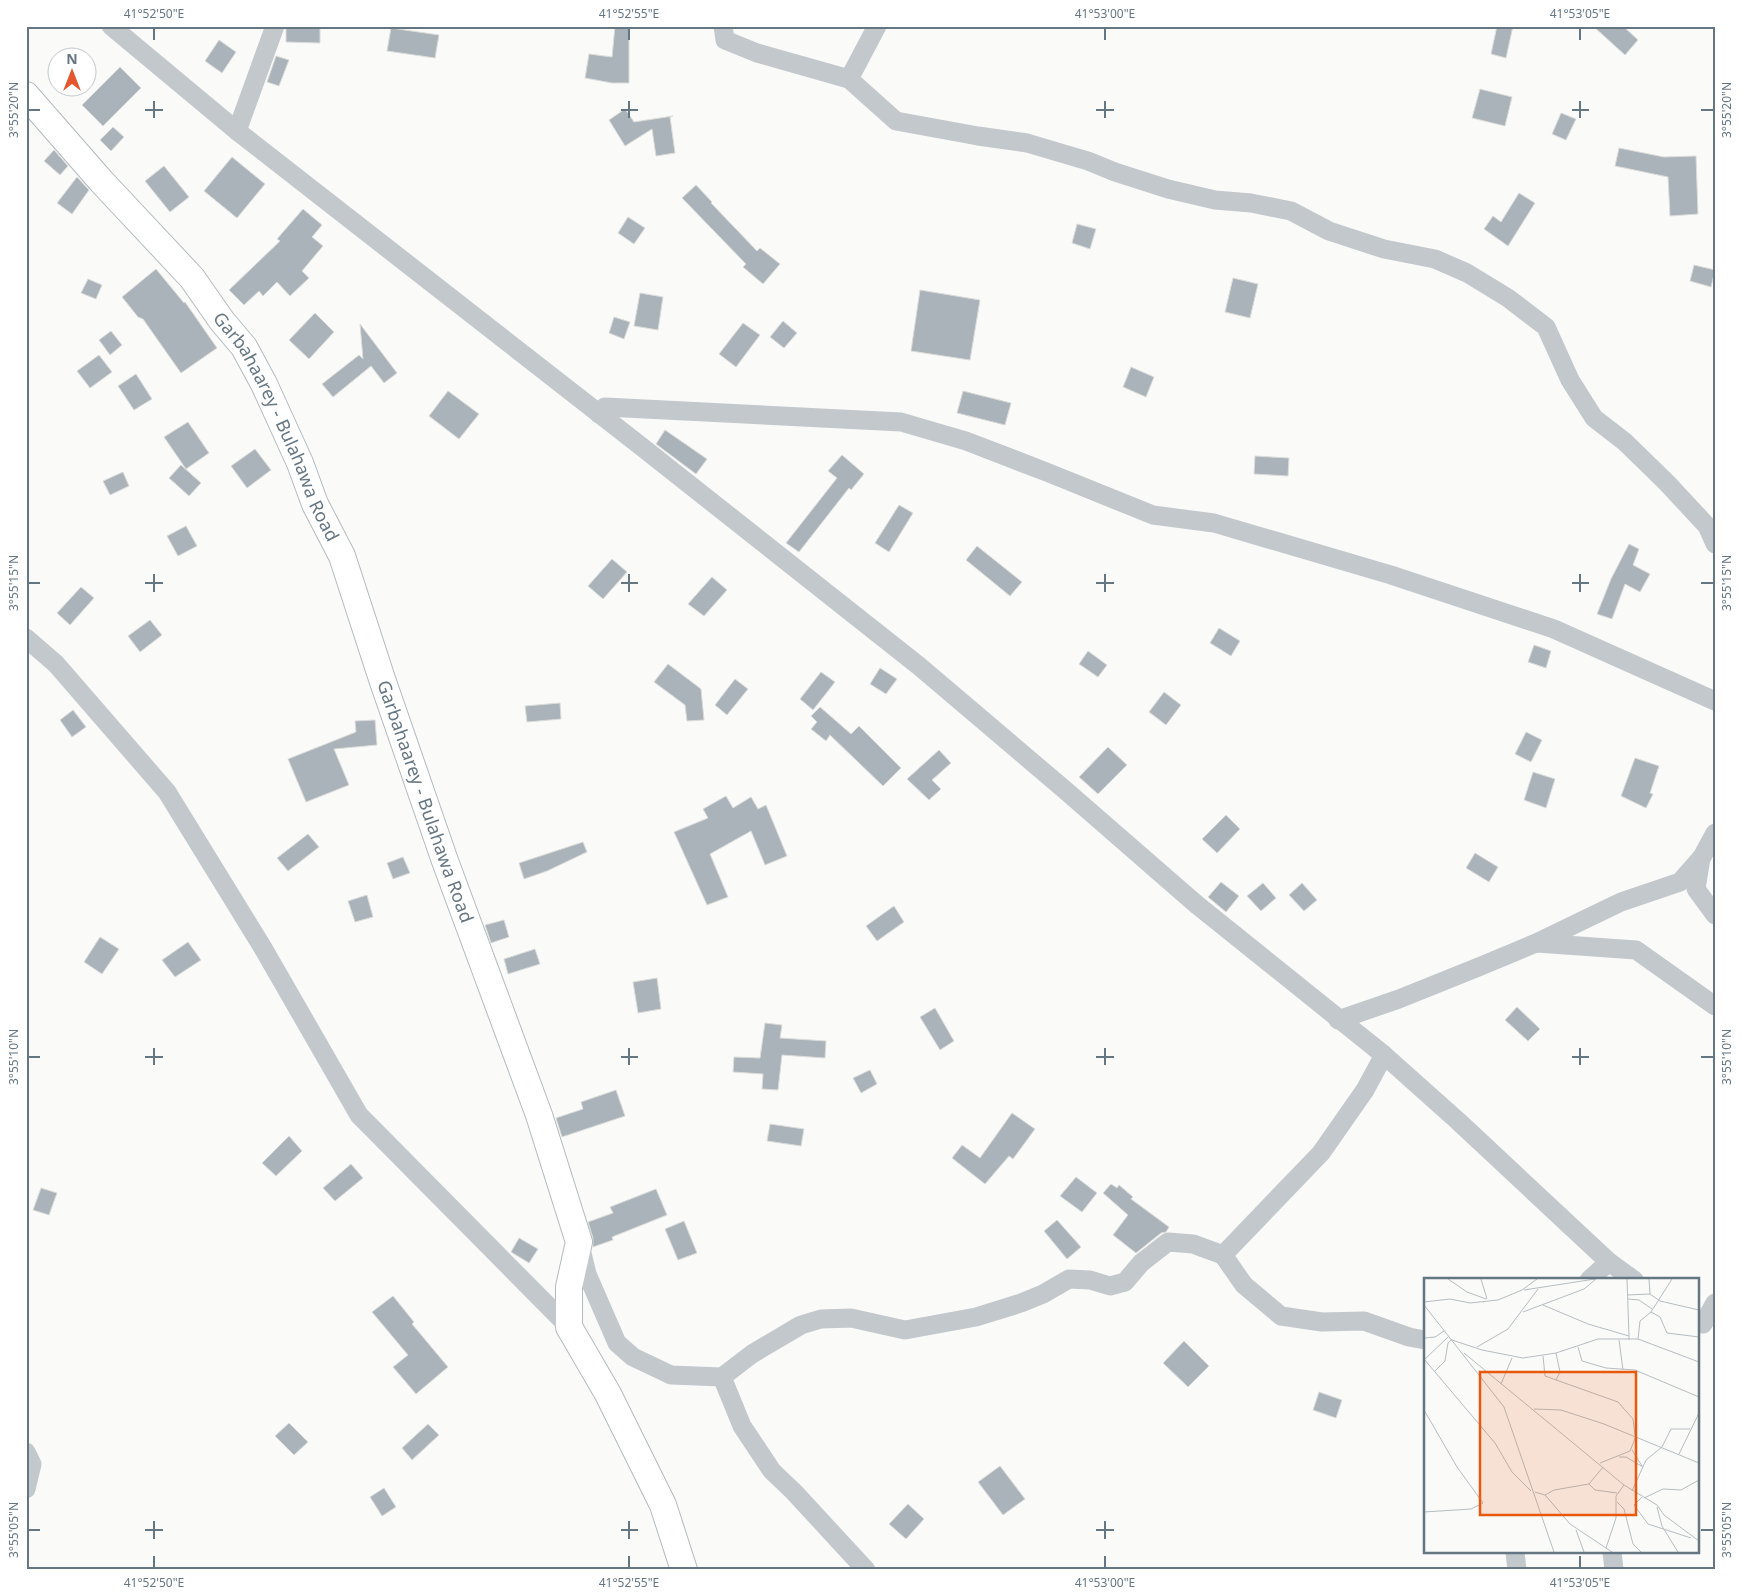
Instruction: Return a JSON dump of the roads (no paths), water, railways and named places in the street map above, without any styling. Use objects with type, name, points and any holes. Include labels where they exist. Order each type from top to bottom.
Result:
[{"type":"main road","name":"Garbahaarey - Bulahawa Road","points":[[26,95],[102,182],[192,278],[222,321],[244,347],[264,384],[296,455],[315,504],[342,556],[445,861],[539,1115],[579,1242]]},
{"type":"main road","points":[[579,1242],[569,1287],[569,1328],[608,1394],[663,1505],[684,1570]]},
{"type":"street","points":[[112,26],[236,131],[600,414],[919,666],[1196,904],[1384,1056],[1458,1121],[1609,1262],[1631,1278]]},
{"type":"street","points":[[236,131],[275,26]]},
{"type":"street","points":[[723,26],[725,40],[757,53],[849,80],[896,121],[1027,143],[1088,161],[1168,189],[1215,200],[1251,202],[1291,211],[1329,231],[1384,249],[1435,259],[1467,273],[1508,298],[1546,327],[1570,380],[1594,418],[1625,442],[1667,483],[1707,526],[1715,544]]},
{"type":"street","points":[[849,80],[877,26]]},
{"type":"street","points":[[600,414],[605,407],[901,422],[966,441],[1049,472],[1153,516],[1214,523],[1391,576],[1554,629],[1715,701]]},
{"type":"street","points":[[26,638],[56,664],[167,792],[263,948],[360,1115],[569,1328]]},
{"type":"street","points":[[1338,1020],[1399,999],[1536,943],[1621,902],[1680,882],[1702,857],[1715,833]]},
{"type":"street","points":[[1702,857],[1696,889],[1715,915]]},
{"type":"street","points":[[1536,943],[1636,950],[1715,1006]]},
{"type":"street","points":[[1223,1254],[1321,1153],[1365,1090],[1384,1056]]},
{"type":"street","points":[[579,1242],[588,1274],[617,1343],[633,1357],[671,1375],[722,1377],[752,1354],[802,1325],[821,1319],[851,1318],[905,1330],[976,1317],[1012,1306],[1043,1294],[1069,1279],[1090,1280],[1110,1286],[1125,1282],[1141,1263],[1168,1242],[1194,1244],[1223,1254],[1244,1284],[1281,1316],[1322,1322],[1364,1321],[1410,1337],[1424,1340]]},
{"type":"street","points":[[1591,1278],[1609,1262]]},
{"type":"street","points":[[1705,1326],[1715,1303]]},
{"type":"street","points":[[722,1377],[742,1426],[772,1471],[866,1570]]},
{"type":"street","points":[[26,1452],[32,1464],[26,1489]]},
{"type":"street","points":[[1515,1554],[1517,1570]]},
{"type":"street","points":[[1612,1554],[1614,1570]]}]
